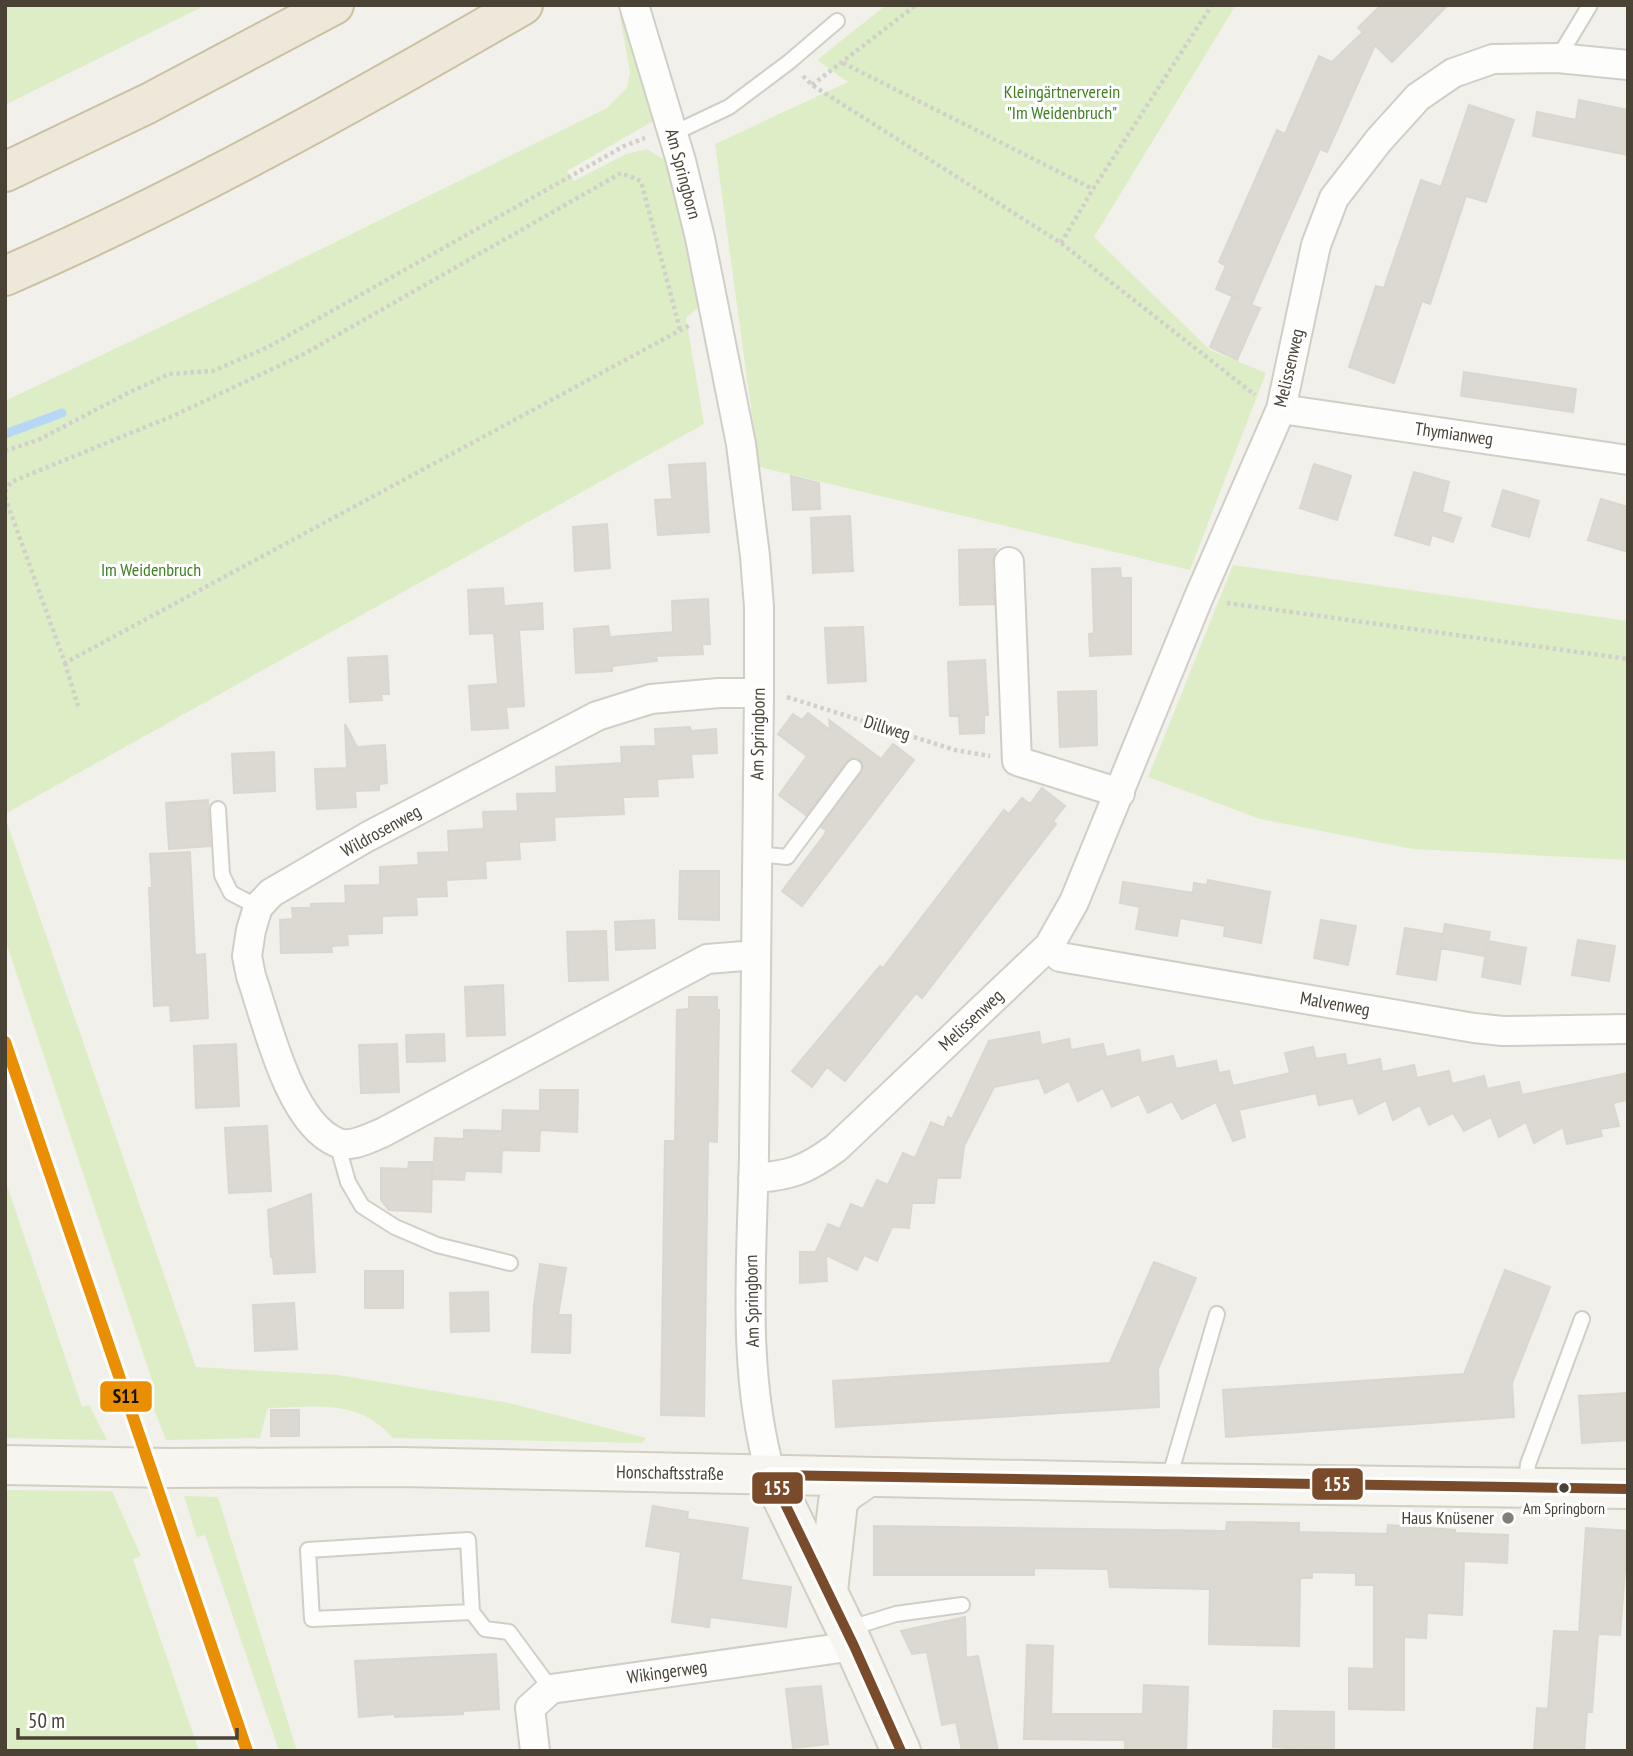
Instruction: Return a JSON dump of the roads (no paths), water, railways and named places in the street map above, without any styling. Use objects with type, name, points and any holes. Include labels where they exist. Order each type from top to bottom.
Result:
[{"type":"highway","points":[[5,172],[147,104],[334,5]]},
{"type":"highway","points":[[5,276],[186,190],[370,94],[523,5]]},
{"type":"street","name":"Am Springborn","points":[[634,5],[673,134],[700,238],[741,444],[757,582],[759,693],[751,1277],[756,1405],[761,1441],[771,1475]]},
{"type":"street","name":"Melissenweg","points":[[753,1178],[793,1174],[811,1166],[836,1148],[1049,946],[1074,902],[1198,599],[1281,409],[1316,245],[1334,198],[1379,140],[1418,97],[1453,73],[1493,59],[1558,58],[1628,65]]},
{"type":"street","name":"Thymianweg","points":[[1281,409],[1628,460]]},
{"type":"street","points":[[1009,562],[1017,761],[1120,793]]},
{"type":"street","name":"Wildrosenweg","points":[[258,907],[271,893],[368,837],[597,716],[651,699],[759,693]]},
{"type":"street","points":[[258,907],[247,956],[251,976],[291,1093],[312,1125],[337,1143],[356,1143],[383,1133],[708,959],[756,955]]},
{"type":"street","name":"Malvenweg","points":[[1049,946],[1060,957],[1474,1028],[1503,1031],[1628,1029]]},
{"type":"street","name":"Honschaftsstraße","points":[[5,1465],[169,1468],[400,1467],[1167,1483],[1628,1489]]},
{"type":"street","points":[[771,1475],[850,1637],[901,1751]]},
{"type":"street","points":[[828,1594],[838,1502],[846,1492],[868,1477]]},
{"type":"street","name":"Wikingerweg","points":[[551,1689],[850,1637]]},
{"type":"street","points":[[535,1751],[530,1708],[551,1689]]},
{"type":"lane","points":[[1558,58],[1590,5]]},
{"type":"lane","points":[[673,134],[729,107],[837,22]]},
{"type":"lane","points":[[757,854],[787,857],[854,767]]},
{"type":"lane","points":[[218,809],[222,875],[231,893],[258,907]]},
{"type":"lane","points":[[337,1143],[348,1182],[362,1206],[395,1227],[437,1245],[510,1263]]},
{"type":"lane","points":[[1167,1483],[1217,1314]]},
{"type":"lane","points":[[1526,1487],[1528,1464],[1581,1319]]},
{"type":"lane","points":[[472,1612],[312,1619],[308,1550],[468,1540],[472,1612],[485,1629],[509,1632],[551,1689]]},
{"type":"lane","points":[[850,1637],[896,1614],[962,1605]]},
{"type":"waterway","points":[[5,434],[62,413]]},
{"type":"place","name":"Am Springborn","points":[[1564,1488]]},
{"type":"place","name":"Haus Knüsener","points":[[1508,1518]]},
{"type":"park label","name":"Kleingärtnerverein \"Im Weidenbruch\"","points":[[1062,102]]},
{"type":"park label","name":"Im Weidenbruch","points":[[151,570]]}]
